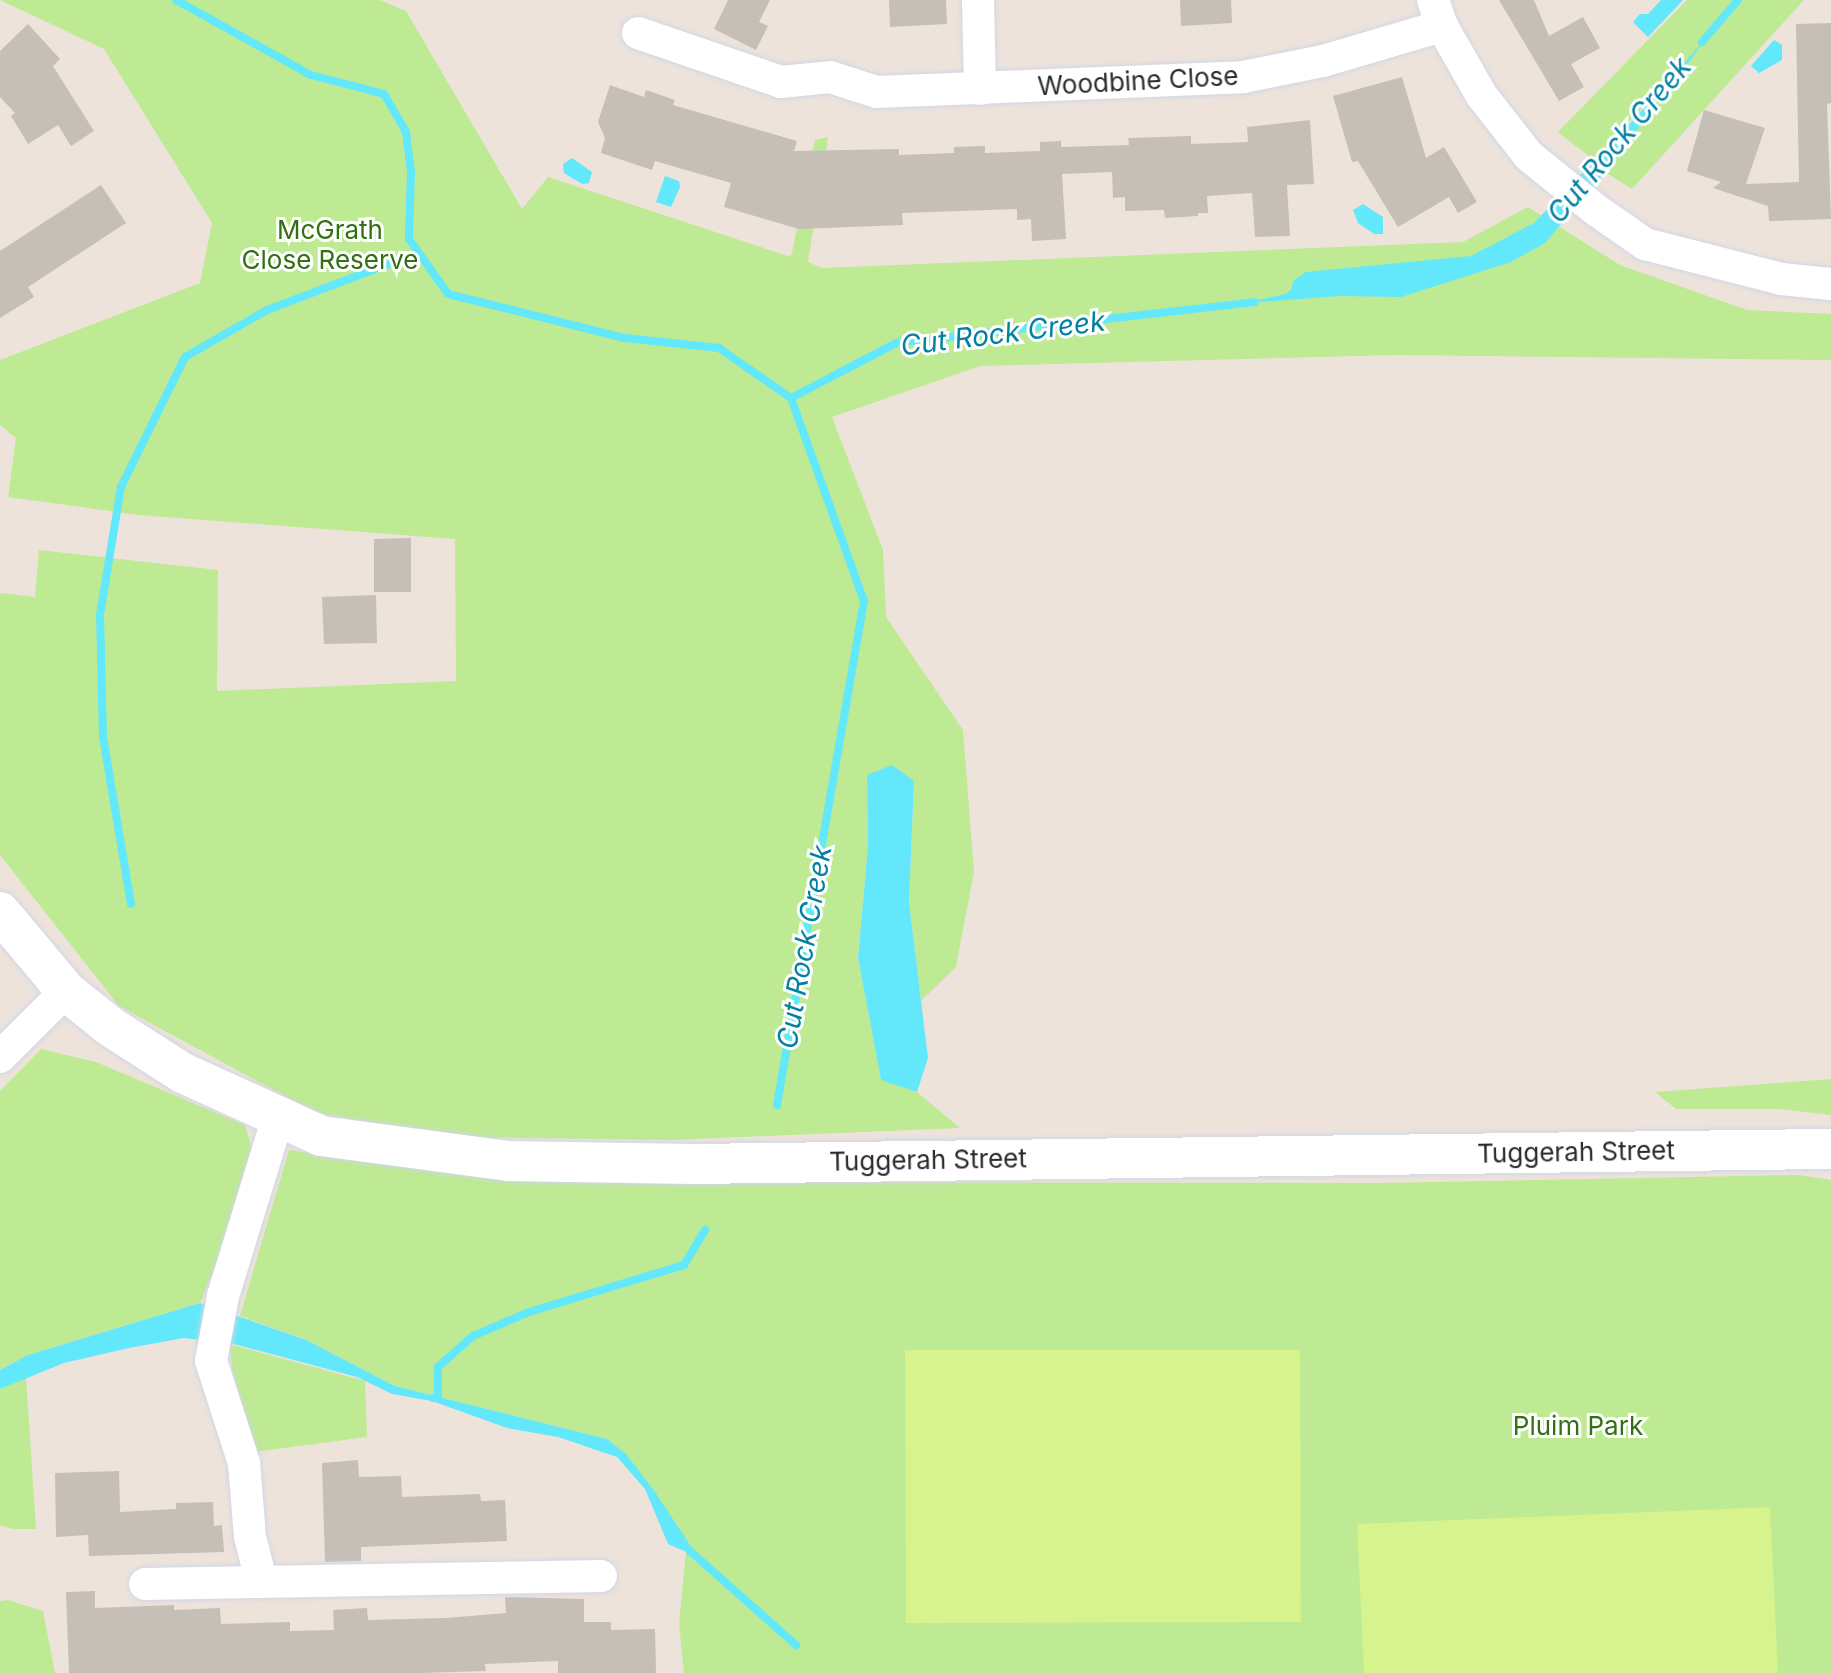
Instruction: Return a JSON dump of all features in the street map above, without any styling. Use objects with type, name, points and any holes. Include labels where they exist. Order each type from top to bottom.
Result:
[{"type":"street","points":[[978,0],[980,89]]},
{"type":"street","points":[[1437,13],[1482,96],[1529,156],[1596,210],[1645,244],[1781,279],[1831,284]]},
{"type":"street","name":"Woodbine Close","points":[[638,33],[781,82],[830,77],[877,92],[1243,77],[1323,61],[1437,13]]},
{"type":"street","name":"Tuggerah Street","points":[[0,912],[66,991],[158,1059],[321,1136],[508,1161],[693,1164],[1831,1149]]},
{"type":"street","points":[[0,1057],[66,991]]},
{"type":"street","points":[[261,1580],[250,1537],[244,1463],[211,1361],[223,1296],[278,1117]]},
{"type":"street","points":[[145,1584],[601,1576]]},
{"type":"green space","name":"McGrath Close Reserve","points":[[0,0],[380,0],[406,11],[522,209],[548,177],[791,257],[815,140],[828,137],[808,262],[822,268],[1463,242],[1528,207],[1620,265],[1747,310],[1831,314],[1831,360],[1396,355],[980,366],[832,417],[883,550],[886,617],[963,730],[974,872],[956,967],[921,1001],[909,902],[914,782],[867,775],[868,846],[858,958],[881,1079],[917,1092],[960,1128],[670,1140],[443,1137],[314,1112],[119,1006],[0,855],[0,593],[35,597],[39,550],[218,570],[217,691],[456,681],[455,539],[139,515],[8,497],[16,438],[0,425],[0,360],[200,283],[212,223],[104,49]]},
{"type":"green space","points":[[1687,0],[1804,0],[1632,189],[1605,172],[1698,48],[1594,160],[1558,132]]},
{"type":"green space","points":[[41,1049],[96,1062],[245,1125],[252,1149],[240,1184],[230,1233],[200,1303],[28,1355],[0,1370],[0,1091]]},
{"type":"green space","points":[[1831,1079],[1831,1115],[1780,1109],[1676,1109],[1655,1092]]},
{"type":"green space","name":"Pluim Park","points":[[289,1150],[450,1173],[547,1182],[1379,1183],[1799,1175],[1831,1180],[1831,1673],[684,1673],[679,1624],[686,1551],[696,1555],[625,1454],[607,1439],[395,1386],[306,1340],[240,1316]]},
{"type":"green space","points":[[229,1344],[365,1381],[367,1437],[254,1452],[233,1374]]},
{"type":"green space","points":[[905,1350],[1300,1350],[1301,1622],[906,1623]]},
{"type":"green space","points":[[26,1377],[36,1529],[12,1529],[0,1525],[0,1389]]},
{"type":"green space","points":[[1770,1507],[1778,1673],[1364,1673],[1357,1524]]},
{"type":"green space","points":[[8,1600],[43,1611],[55,1673],[0,1673],[0,1601]]},
{"type":"water","points":[[1661,0],[1683,0],[1648,37],[1633,22],[1640,14],[1648,14]]},
{"type":"water","points":[[1709,35],[1605,172],[1545,243],[1511,262],[1401,297],[1340,296],[1245,303],[1285,294],[1291,290],[1294,280],[1306,272],[1471,256],[1534,223]]},
{"type":"water","points":[[1774,40],[1782,45],[1782,60],[1759,73],[1751,66]]},
{"type":"water","points":[[572,158],[592,172],[589,183],[582,184],[564,173],[563,164]]},
{"type":"water","points":[[665,176],[679,181],[680,187],[671,207],[656,202]]},
{"type":"water","points":[[1363,204],[1383,217],[1383,234],[1374,234],[1358,223],[1353,210]]},
{"type":"water","points":[[892,765],[914,781],[909,902],[928,1058],[917,1092],[881,1080],[858,958],[868,846],[867,775]]},
{"type":"water","points":[[200,1303],[306,1340],[395,1386],[607,1439],[626,1454],[653,1489],[698,1557],[668,1544],[645,1489],[617,1457],[558,1437],[507,1428],[432,1401],[392,1394],[357,1377],[234,1344],[184,1338],[129,1348],[64,1363],[0,1389],[0,1370],[28,1355]]},
{"type":"building","points":[[728,0],[770,0],[759,22],[768,26],[756,50],[714,29]]},
{"type":"building","points":[[889,0],[946,0],[947,24],[890,27]]},
{"type":"building","points":[[1180,0],[1231,0],[1232,23],[1181,26]]},
{"type":"building","points":[[1499,0],[1534,0],[1549,36],[1583,17],[1600,48],[1571,64],[1584,87],[1559,101]]},
{"type":"building","points":[[1831,23],[1831,103],[1827,104],[1831,219],[1769,221],[1768,206],[1713,188],[1721,182],[1687,171],[1704,110],[1765,128],[1746,184],[1799,182],[1796,24]]},
{"type":"building","points":[[28,24],[60,59],[53,66],[94,131],[71,146],[58,125],[28,144],[11,116],[15,113],[0,97],[0,51]]},
{"type":"building","points":[[1402,77],[1426,158],[1444,147],[1477,202],[1458,213],[1449,197],[1398,227],[1358,161],[1352,162],[1333,96]]},
{"type":"building","points":[[610,85],[644,97],[646,90],[675,100],[673,105],[797,141],[794,151],[899,149],[899,155],[954,153],[954,147],[985,146],[985,153],[1040,151],[1040,142],[1061,141],[1061,147],[1129,145],[1128,138],[1191,136],[1191,144],[1248,142],[1247,127],[1310,120],[1314,184],[1287,185],[1290,236],[1255,237],[1252,193],[1207,196],[1208,213],[1198,213],[1198,216],[1165,218],[1164,210],[1125,211],[1125,197],[1113,198],[1112,172],[1062,174],[1066,239],[1032,241],[1031,219],[1017,220],[1017,209],[902,213],[903,225],[799,229],[724,207],[731,183],[655,161],[652,170],[601,153],[605,138],[598,122]]},
{"type":"building","points":[[101,185],[126,223],[28,287],[34,297],[0,318],[0,251]]},
{"type":"building","points":[[411,538],[411,592],[374,592],[374,539]]},
{"type":"building","points":[[376,595],[377,643],[324,644],[322,597]]},
{"type":"building","points":[[358,1460],[359,1477],[401,1476],[402,1497],[480,1494],[481,1501],[505,1500],[507,1541],[361,1547],[361,1561],[325,1562],[322,1463]]},
{"type":"building","points":[[119,1471],[120,1512],[176,1509],[176,1503],[213,1502],[214,1526],[222,1525],[224,1552],[89,1556],[88,1535],[56,1537],[55,1473]]},
{"type":"building","points":[[95,1591],[95,1608],[174,1605],[174,1610],[220,1608],[221,1624],[290,1622],[290,1631],[334,1630],[333,1610],[367,1608],[368,1620],[445,1618],[506,1613],[505,1597],[584,1599],[584,1622],[611,1622],[611,1630],[655,1629],[656,1673],[558,1673],[558,1661],[485,1664],[486,1671],[422,1673],[69,1673],[66,1592]]},
{"type":"waterway","points":[[176,0],[311,75],[384,94],[406,132],[411,170],[409,239],[448,294],[625,338],[719,348],[791,398]]},
{"type":"waterway","name":"Cut Rock Creek","points":[[1702,42],[1738,0]]},
{"type":"waterway","points":[[131,904],[103,737],[100,615],[121,487],[185,357],[267,310],[418,253]]},
{"type":"waterway","name":"Cut Rock Creek","points":[[777,1105],[864,601],[791,398],[896,343],[1255,302]]},
{"type":"waterway","name":"Cut Rock Creek","points":[[433,1398],[438,1398],[438,1367],[473,1336],[529,1312],[684,1265],[705,1230]]},
{"type":"waterway","points":[[690,1551],[796,1645]]}]
